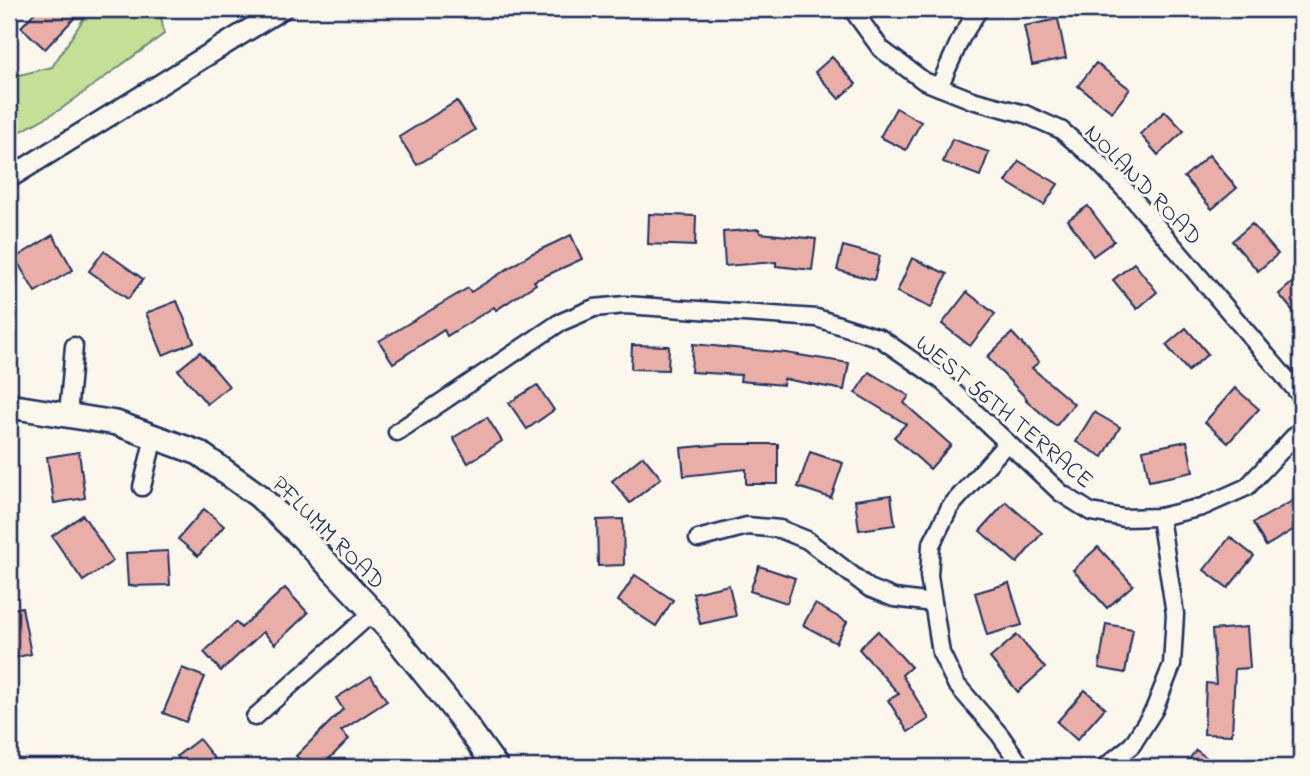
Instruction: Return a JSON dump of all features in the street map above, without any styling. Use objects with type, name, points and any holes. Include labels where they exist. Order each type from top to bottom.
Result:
[{"type":"main road","name":"PFLUMM ROAD","points":[[9,406],[117,423],[199,453],[260,496],[373,612],[460,717],[496,767]]},
{"type":"street","points":[[9,178],[282,9]]},
{"type":"street","name":"NOLAND ROAD","points":[[852,9],[881,49],[924,81],[972,100],[1025,114],[1061,130],[1131,196],[1301,396]]},
{"type":"street","points":[[939,87],[961,38],[979,9]]},
{"type":"street","name":"WEST 56TH TERRACE","points":[[397,432],[559,323],[594,308],[625,305],[817,318],[880,338],[942,381],[1060,493],[1091,512],[1124,518],[1160,517],[1202,508],[1247,487],[1301,429]]},
{"type":"street","points":[[68,415],[74,346]]},
{"type":"street","points":[[142,488],[154,437]]},
{"type":"street","points":[[1007,443],[950,507],[931,545],[929,576],[941,653],[956,684],[1000,734],[1022,767]]},
{"type":"street","points":[[1105,767],[1132,745],[1154,710],[1172,665],[1175,614],[1160,517]]},
{"type":"street","points":[[698,539],[747,526],[780,529],[807,540],[869,588],[894,598],[933,603]]},
{"type":"street","points":[[255,717],[373,612]]},
{"type":"green space","points":[[90,9],[160,9],[164,34],[61,109],[9,138],[9,74],[15,76],[52,67]]},
{"type":"building","points":[[38,9],[83,9],[45,49],[21,27]]},
{"type":"building","points":[[1058,19],[1066,58],[1032,65],[1024,26]]},
{"type":"building","points":[[832,57],[856,84],[839,99],[815,72]]},
{"type":"building","points":[[1096,63],[1130,89],[1112,112],[1078,86]]},
{"type":"building","points":[[457,101],[475,130],[417,165],[399,137]]},
{"type":"building","points":[[896,108],[921,122],[906,150],[880,137]]},
{"type":"building","points":[[1165,111],[1184,131],[1158,155],[1140,134]]},
{"type":"building","points":[[952,139],[989,152],[980,176],[943,162]]},
{"type":"building","points":[[1209,155],[1237,188],[1212,209],[1184,177]]},
{"type":"building","points":[[1019,161],[1058,184],[1044,205],[1006,182]]},
{"type":"building","points":[[1088,206],[1114,241],[1093,256],[1068,220]]},
{"type":"building","points":[[649,214],[696,216],[695,246],[648,244]]},
{"type":"building","points":[[1252,224],[1278,254],[1258,271],[1232,241]]},
{"type":"building","points":[[759,229],[760,233],[816,239],[812,270],[776,266],[776,262],[725,266],[723,232]]},
{"type":"building","points":[[53,235],[73,270],[35,292],[15,258]]},
{"type":"building","points":[[571,235],[582,259],[534,281],[536,284],[496,310],[494,307],[447,336],[444,330],[393,363],[379,341],[468,288],[471,292],[531,254]]},
{"type":"building","points":[[843,246],[880,256],[874,280],[837,270]]},
{"type":"building","points":[[104,251],[143,279],[128,299],[89,271]]},
{"type":"building","points":[[912,258],[947,274],[931,308],[897,292]]},
{"type":"building","points":[[1134,263],[1157,292],[1137,309],[1113,280]]},
{"type":"building","points":[[1301,275],[1301,321],[1279,294]]},
{"type":"building","points":[[967,292],[995,314],[970,346],[942,324]]},
{"type":"building","points":[[177,301],[194,342],[163,355],[146,313]]},
{"type":"building","points":[[1186,328],[1208,354],[1188,371],[1166,345]]},
{"type":"building","points":[[1012,333],[1039,362],[1032,368],[1074,404],[1056,426],[1026,400],[987,357]]},
{"type":"building","points":[[693,344],[786,353],[849,363],[844,390],[784,379],[783,385],[740,381],[741,375],[691,372]]},
{"type":"building","points":[[632,345],[669,346],[668,370],[631,369]]},
{"type":"building","points":[[200,352],[229,386],[207,404],[178,370]]},
{"type":"building","points":[[869,372],[909,396],[904,403],[951,445],[930,469],[894,437],[906,424],[855,393]]},
{"type":"building","points":[[537,385],[554,410],[527,429],[509,403]]},
{"type":"building","points":[[1235,388],[1259,409],[1228,443],[1205,422]]},
{"type":"building","points":[[1094,412],[1120,427],[1103,457],[1076,442]]},
{"type":"building","points":[[487,417],[502,441],[468,463],[453,438]]},
{"type":"building","points":[[1187,441],[1193,472],[1149,481],[1143,450]]},
{"type":"building","points":[[724,444],[778,444],[778,484],[746,484],[746,469],[684,476],[681,448]]},
{"type":"building","points":[[79,452],[85,498],[54,503],[47,457]]},
{"type":"building","points":[[810,452],[843,463],[831,498],[798,487]]},
{"type":"building","points":[[643,456],[661,478],[630,503],[612,481]]},
{"type":"building","points":[[891,495],[895,525],[859,530],[855,500]]},
{"type":"building","points":[[1294,500],[1301,513],[1301,525],[1266,546],[1253,523]]},
{"type":"building","points":[[1006,502],[1042,533],[1017,563],[980,531]]},
{"type":"building","points":[[204,509],[224,526],[198,556],[178,539]]},
{"type":"building","points":[[83,515],[113,561],[83,581],[52,536]]},
{"type":"building","points":[[623,519],[624,565],[598,566],[597,520]]},
{"type":"building","points":[[1230,537],[1254,556],[1228,588],[1204,570]]},
{"type":"building","points":[[1098,547],[1133,585],[1107,608],[1073,570]]},
{"type":"building","points":[[168,551],[170,585],[128,586],[126,553]]},
{"type":"building","points":[[759,566],[795,578],[787,603],[750,591]]},
{"type":"building","points":[[635,575],[673,600],[656,626],[618,601]]},
{"type":"building","points":[[1009,583],[1022,625],[987,635],[975,593]]},
{"type":"building","points":[[729,585],[736,616],[700,624],[693,593]]},
{"type":"building","points":[[285,588],[308,613],[275,644],[263,632],[221,671],[204,652],[236,622],[241,628]]},
{"type":"building","points":[[815,604],[847,622],[836,643],[803,625]]},
{"type":"building","points":[[22,607],[31,654],[9,659],[9,610]]},
{"type":"building","points":[[1106,624],[1133,629],[1125,673],[1099,668]]},
{"type":"building","points":[[1247,627],[1250,668],[1235,669],[1232,735],[1204,734],[1206,683],[1216,684],[1212,630]]},
{"type":"building","points":[[878,631],[911,667],[902,675],[929,719],[908,732],[888,700],[899,694],[859,649]]},
{"type":"building","points":[[1017,635],[1045,668],[1018,692],[990,658]]},
{"type":"building","points":[[182,668],[205,677],[186,722],[163,713]]},
{"type":"building","points":[[371,676],[387,701],[341,731],[349,739],[321,767],[307,767],[296,756],[343,709],[336,698]]},
{"type":"building","points":[[1085,690],[1105,708],[1077,740],[1057,722]]},
{"type":"building","points":[[199,739],[221,767],[185,767],[177,756]]},
{"type":"building","points":[[1196,750],[1220,767],[1183,767]]}]
